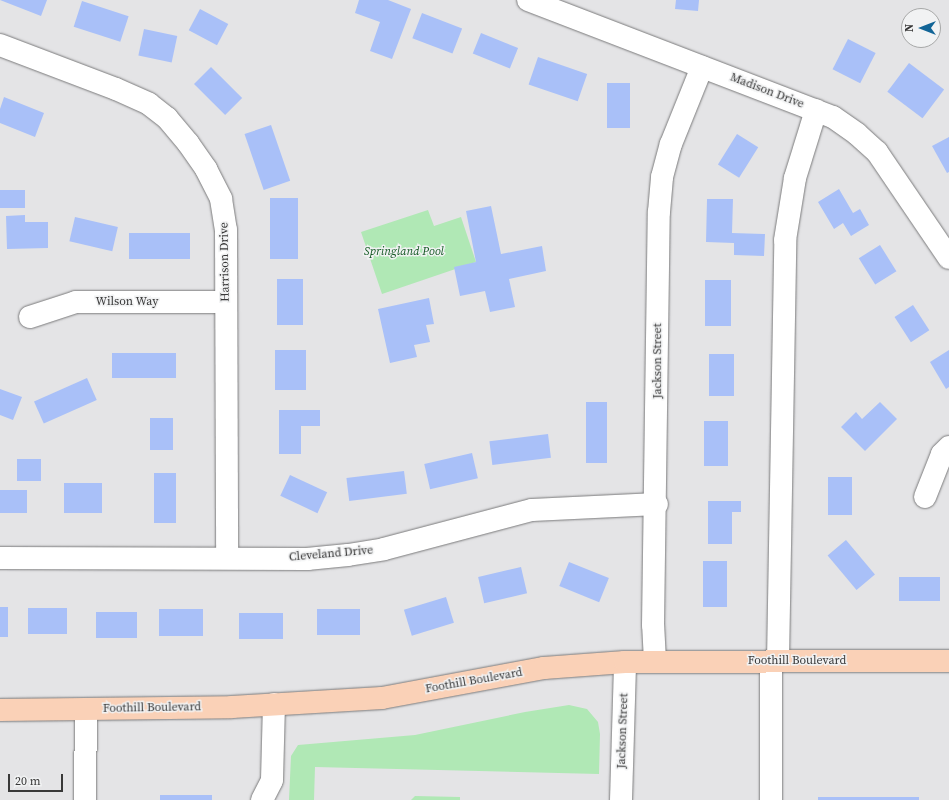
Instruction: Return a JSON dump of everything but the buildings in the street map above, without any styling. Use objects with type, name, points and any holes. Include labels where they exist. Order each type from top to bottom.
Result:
[{"type":"main road","name":"Foothill Boulevard","points":[[0,710],[274,704],[382,698],[544,668],[625,662],[949,660]]},
{"type":"street","name":"Madison Drive","points":[[528,0],[816,110],[858,134],[877,152],[949,258]]},
{"type":"street","name":"Harrison Drive","points":[[0,45],[116,88],[149,104],[167,118],[206,169],[221,199],[226,230],[227,558]]},
{"type":"street","name":"Jackson Street","points":[[655,661],[653,625],[657,504],[659,212],[662,177],[672,144],[702,67]]},
{"type":"street","points":[[771,800],[785,240],[795,178],[816,110]]},
{"type":"street","name":"Wilson Way","points":[[30,317],[76,302],[226,302]]},
{"type":"street","points":[[925,497],[942,454],[949,447]]},
{"type":"street","name":"Cleveland Drive","points":[[0,558],[307,558],[348,555],[384,549],[532,510],[657,504]]},
{"type":"street","name":"Jackson Street","points":[[621,800],[625,662]]},
{"type":"street","points":[[262,800],[272,780],[274,704]]},
{"type":"street","points":[[85,800],[86,709]]},
{"type":"green space","name":"Springland Pool","points":[[428,210],[434,226],[461,217],[476,262],[382,294],[361,232]]},
{"type":"green space","points":[[569,705],[587,709],[598,722],[600,734],[599,774],[315,767],[314,800],[289,800],[291,756],[298,745],[415,735],[525,712]]},
{"type":"green space","points":[[415,796],[460,797],[460,800],[411,800]]}]
